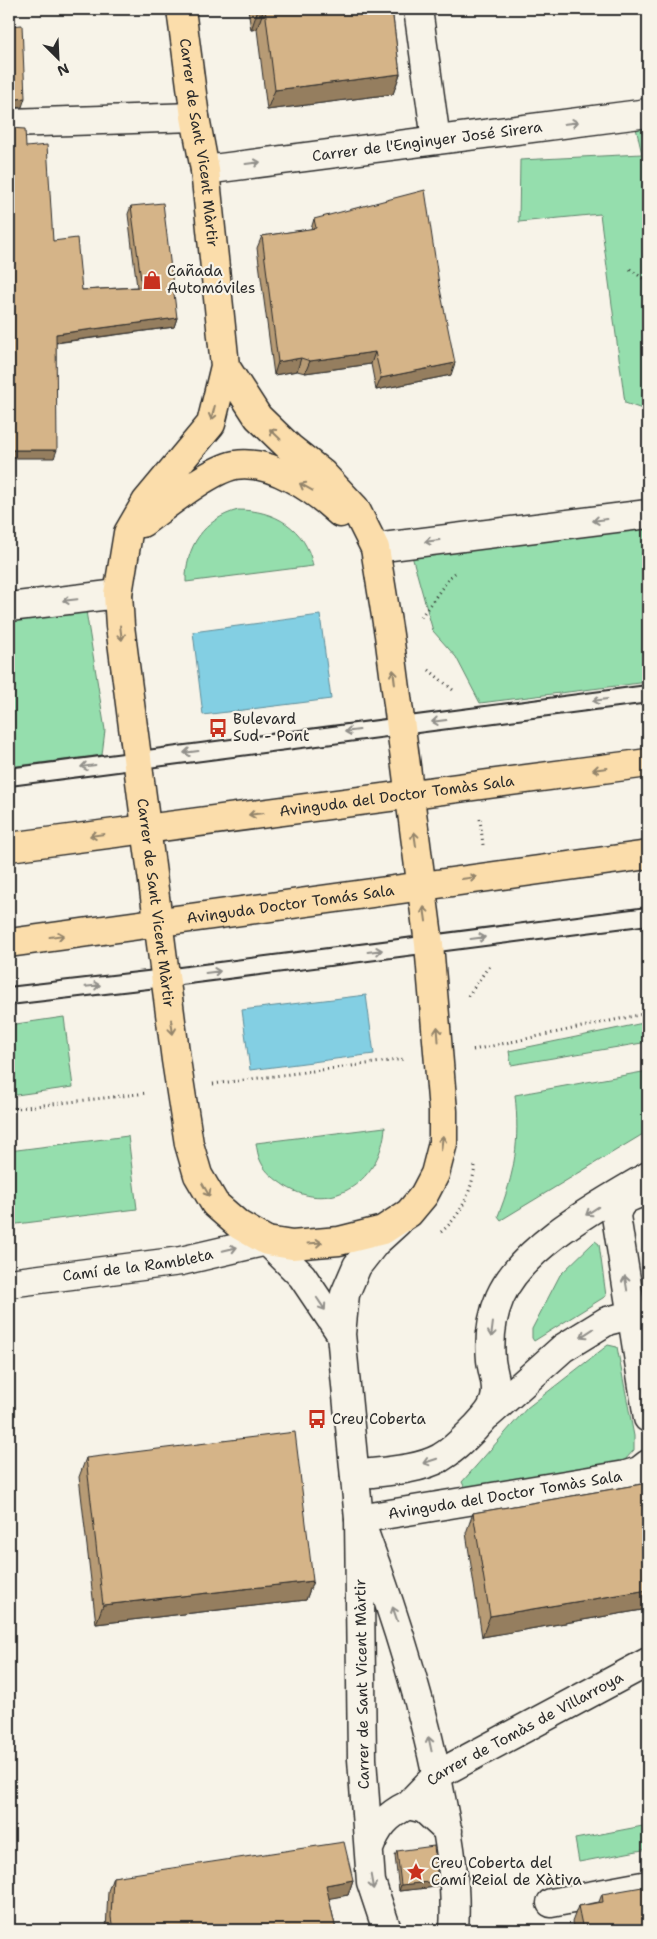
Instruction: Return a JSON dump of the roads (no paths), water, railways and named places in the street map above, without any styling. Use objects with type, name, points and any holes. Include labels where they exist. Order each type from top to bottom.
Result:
[{"type":"main road","name":"Carrer de Sant Vicent Màrtir","points":[[181,9],[195,117],[205,170],[225,366],[211,424],[146,502],[128,533],[118,594],[136,759],[189,1144],[198,1175],[215,1204],[239,1225],[267,1241],[292,1245],[339,1241],[383,1230],[409,1213],[424,1195],[435,1174],[443,1143],[441,1082],[429,944],[390,635],[373,543],[355,508],[323,474],[290,448],[258,417],[225,366]]},
{"type":"main road","points":[[128,533],[198,482],[235,465],[268,467],[321,496],[373,543]]},
{"type":"main road","name":"Avinguda del Doctor Tomàs Sala","points":[[9,846],[648,763]]},
{"type":"main road","points":[[421,885],[648,854]]},
{"type":"main road","name":"Avinguda Doctor Tomás Sala","points":[[9,943],[421,885]]},
{"type":"street","points":[[418,9],[436,140]]},
{"type":"street","name":"Carrer de l'Enginyer José Sirera","points":[[205,170],[648,113]]},
{"type":"street","points":[[9,123],[195,117]]},
{"type":"street","points":[[373,543],[648,514]]},
{"type":"street","points":[[9,607],[118,594]]},
{"type":"street","points":[[489,1414],[496,1400],[491,1360],[490,1328],[500,1296],[515,1271],[536,1250],[648,1176]]},
{"type":"street","points":[[648,1192],[628,1198],[618,1207],[616,1216],[648,1418]]},
{"type":"street","name":"Carrer de Sant Vicent Màrtir","points":[[387,1926],[372,1882],[362,1759],[359,1519],[341,1334],[345,1294],[357,1266],[375,1243],[409,1213]]},
{"type":"street","name":"Carrer de Sant Vicent Màrtir","points":[[267,1241],[302,1276],[341,1334]]},
{"type":"street","name":"Camí de la Rambleta","points":[[9,1283],[181,1261],[267,1241]]},
{"type":"street","points":[[355,1475],[412,1467],[440,1458],[457,1446],[489,1414],[563,1348],[606,1321],[631,1315]]},
{"type":"street","name":"Avinguda del Doctor Tomàs Sala","points":[[359,1519],[626,1475],[639,1471],[648,1464]]},
{"type":"street","name":"Carrer de Sant Vicent Màrtir","points":[[359,1519],[395,1614],[425,1720],[448,1831],[456,1901],[454,1930]]},
{"type":"street","name":"Carrer de Tomàs de Villarroya","points":[[408,1805],[437,1774],[648,1662]]},
{"type":"street","points":[[408,1805],[424,1809],[448,1831]]},
{"type":"street","name":"Carrer de Sant Vicent Màrtir","points":[[369,1849],[375,1832],[384,1820],[392,1813],[408,1805]]},
{"type":"street","points":[[551,1903],[648,1885]]},
{"type":"street","name":"Carrer de Sant Vicent Màrtir","points":[[440,1930],[449,1921],[456,1901]]},
{"type":"lane","points":[[9,777],[648,694]]},
{"type":"lane","points":[[9,996],[165,978],[648,916]]},
{"type":"water","points":[[320,615],[331,699],[203,715],[193,632]]},
{"type":"water","points":[[366,995],[374,1054],[250,1070],[242,1010]]},
{"type":"place","name":"Cañada Automóviles","points":[[152,280]]},
{"type":"place","name":"Bulevard Sud - Pont","points":[[218,728]]},
{"type":"place","name":"Creu Coberta","points":[[317,1419]]},
{"type":"place","name":"Creu Coberta del Camí Reial de Xàtiva","points":[[416,1872]]}]
